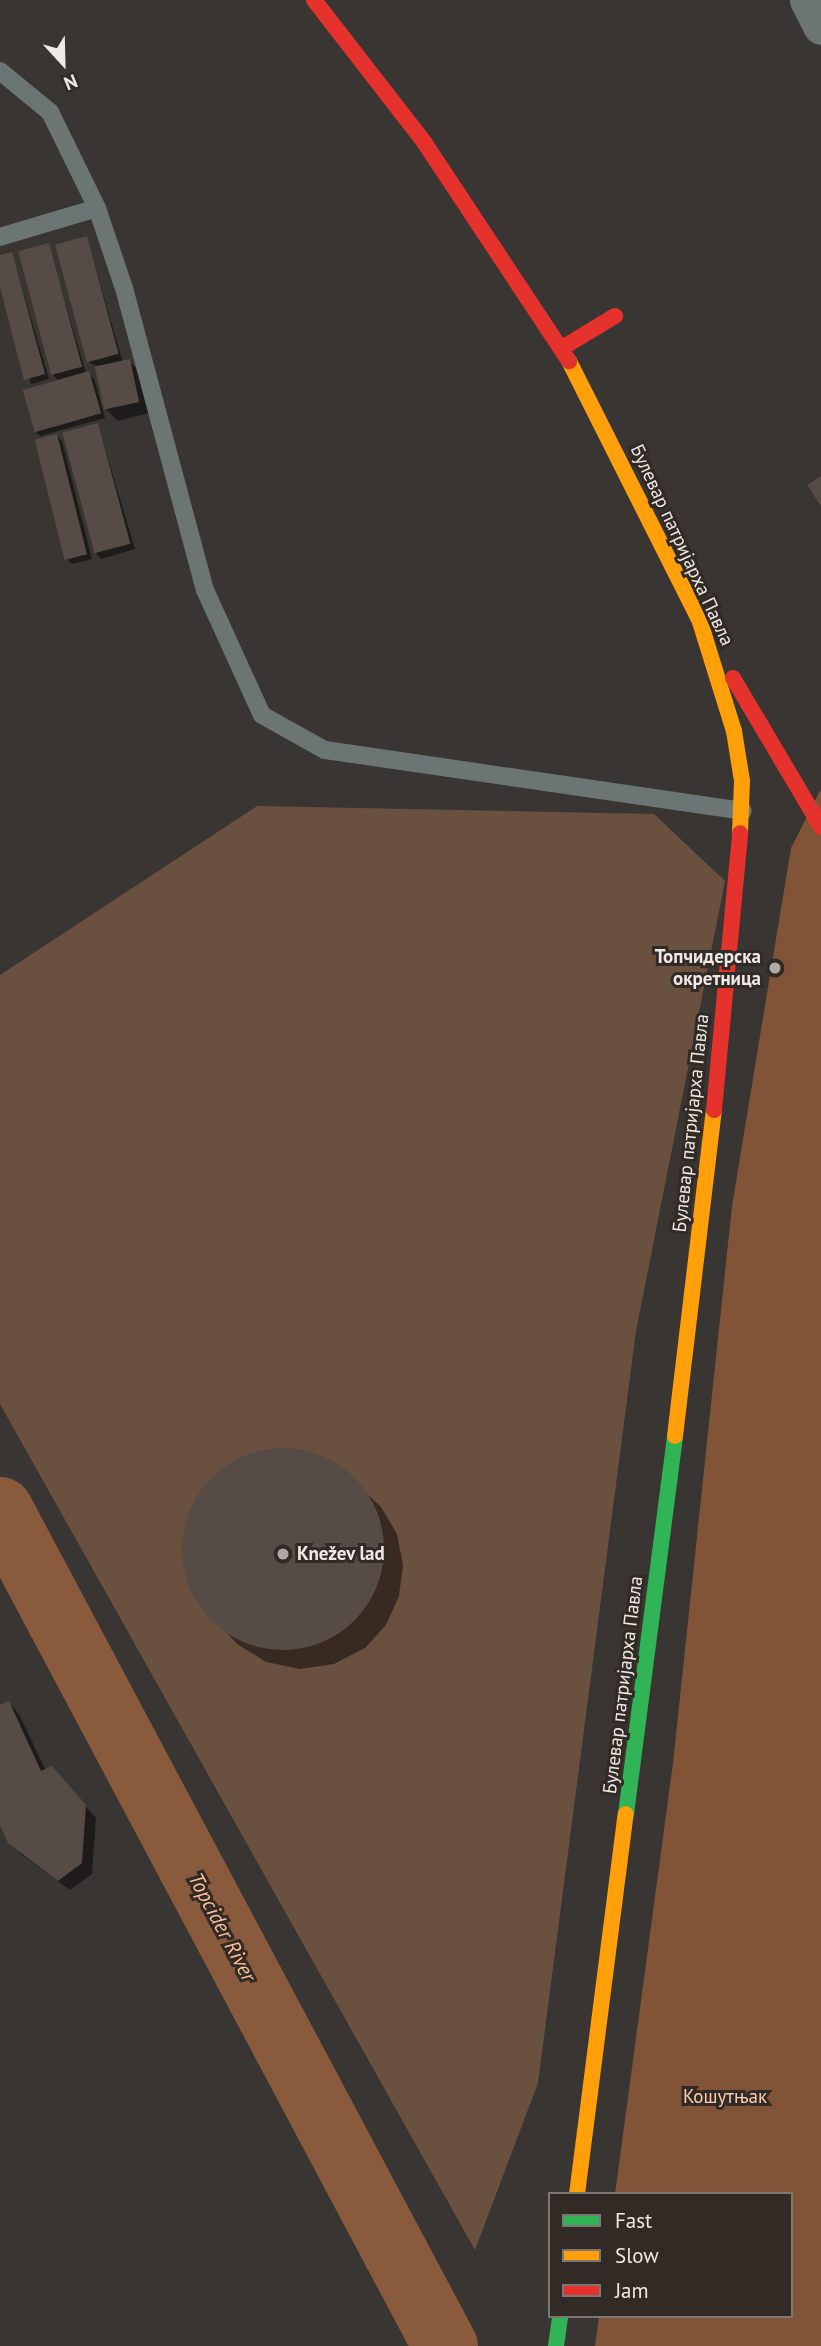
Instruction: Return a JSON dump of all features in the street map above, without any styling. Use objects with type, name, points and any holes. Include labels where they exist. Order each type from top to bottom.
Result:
[{"type":"main road","name":"Булевар патријарха Павла","points":[[314,0],[424,142],[562,348],[700,622],[734,731],[743,811],[694,1292],[577,2192]]},
{"type":"main road","points":[[562,348],[615,316]]},
{"type":"main road","points":[[700,622],[821,827]]},
{"type":"main road","points":[[556,2346],[560,2318]]},
{"type":"street","points":[[808,0],[821,26]]},
{"type":"lane","points":[[0,71],[50,112],[97,208],[124,288],[205,590],[262,715],[324,750],[743,811]]},
{"type":"lane","points":[[0,237],[97,208]]},
{"type":"shaded area","points":[[257,806],[654,814],[725,881],[636,1331],[538,2083],[475,2250],[0,1404],[0,975]]},
{"type":"green space","name":"Кошутњак","points":[[821,789],[821,2346],[595,2346],[599,2318],[793,2318],[793,2192],[615,2192],[673,1763],[732,1206],[791,848]]},
{"type":"building","points":[[87,236],[119,354],[87,362],[55,245]]},
{"type":"building","points":[[49,243],[82,367],[51,375],[18,251]]},
{"type":"building","points":[[12,252],[45,374],[24,380],[0,287],[0,255]]},
{"type":"building","points":[[130,359],[139,402],[104,410],[95,366]]},
{"type":"building","points":[[89,371],[101,413],[35,432],[23,390]]},
{"type":"building","points":[[98,423],[130,544],[95,553],[62,433]]},
{"type":"building","points":[[57,434],[87,554],[65,560],[35,440]]},
{"type":"building","points":[[821,476],[821,506],[807,485]]},
{"type":"building","name":"Knežev lad","points":[[283,1448],[322,1456],[339,1465],[354,1478],[367,1493],[376,1510],[384,1549],[376,1588],[367,1605],[354,1620],[339,1633],[322,1642],[283,1650],[244,1642],[227,1633],[212,1620],[199,1605],[190,1588],[182,1549],[190,1510],[199,1493],[212,1478],[227,1465],[244,1456]]},
{"type":"building","points":[[9,1701],[41,1771],[52,1766],[86,1805],[82,1863],[58,1881],[8,1843],[0,1825],[0,1705]]},
{"type":"waterway","name":"Topcider River","points":[[0,1509],[445,2346]]},
{"type":"traffic: fast","points":[[626,1814],[675,1436]]},
{"type":"traffic: fast","points":[[556,2346],[560,2318]]},
{"type":"traffic: slow","points":[[569,361],[700,622],[734,731],[742,781],[740,833]]},
{"type":"traffic: slow","points":[[675,1436],[714,1110]]},
{"type":"traffic: slow","points":[[577,2192],[626,1814]]},
{"type":"traffic: jam","points":[[314,0],[424,142],[569,361]]},
{"type":"traffic: jam","points":[[562,348],[615,316]]},
{"type":"traffic: jam","points":[[733,678],[821,827]]},
{"type":"traffic: jam","points":[[714,1110],[740,833]]},
{"type":"place","name":"Топчидерска окретница","points":[[775,968]]},
{"type":"place","name":"Knežev lad","points":[[283,1554]]}]
